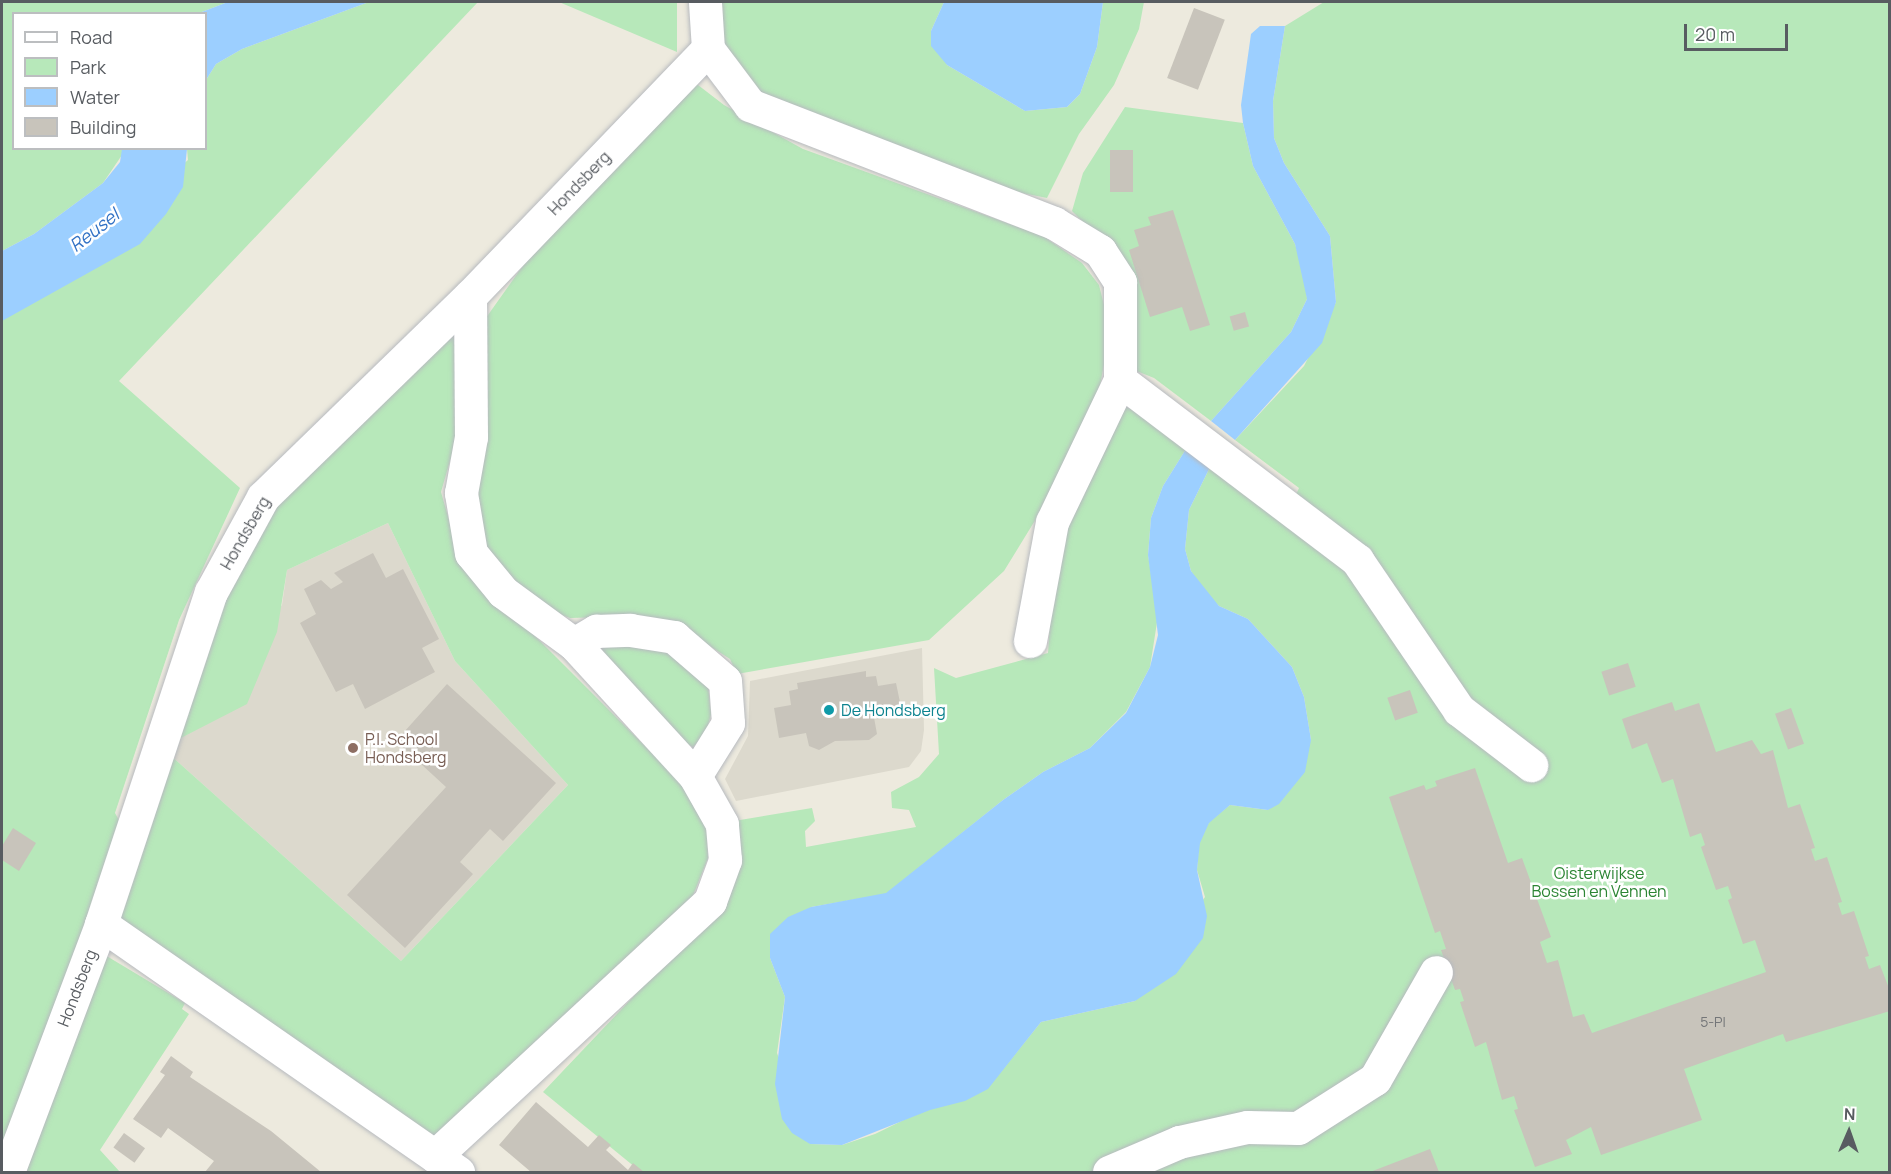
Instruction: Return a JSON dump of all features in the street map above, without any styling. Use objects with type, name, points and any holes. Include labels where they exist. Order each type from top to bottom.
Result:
[{"type":"street","points":[[705,2],[708,49],[750,105],[1054,223],[1100,251],[1120,282],[1120,380],[1052,522],[1030,641]]},
{"type":"street","name":"Hondsberg","points":[[8,1173],[101,924],[211,592],[263,498],[470,296],[708,49]]},
{"type":"street","points":[[101,924],[447,1164],[710,901],[725,860],[722,824],[695,776],[574,644],[503,592],[471,553],[461,493],[471,437],[470,296]]},
{"type":"street","points":[[1120,380],[1357,560],[1459,710],[1531,765]]},
{"type":"street","points":[[574,644],[596,631],[630,630],[674,637],[725,681],[728,723],[695,776]]},
{"type":"street","points":[[1109,1173],[1179,1142],[1247,1127],[1298,1128],[1375,1079],[1436,972]]},
{"type":"shaded area","name":"P.I. School Hondsberg","points":[[388,523],[455,661],[568,785],[401,961],[169,754],[282,605],[287,570]]},
{"type":"shaded area","points":[[922,648],[924,730],[921,751],[909,767],[736,801],[725,779],[748,736],[750,681]]},
{"type":"green space","points":[[2,2],[228,2],[202,12],[12,12],[12,150],[122,150],[122,155],[103,183],[34,234],[2,251]]},
{"type":"green space","points":[[369,2],[478,2],[119,381],[240,488],[179,620],[115,813],[130,840],[100,952],[185,1003],[182,1009],[189,1014],[100,1150],[120,1172],[2,1172],[2,321],[188,160],[187,150],[207,150],[207,78],[216,64],[242,49]]},
{"type":"green space","points":[[559,2],[677,2],[677,52]]},
{"type":"green space","points":[[715,2],[944,2],[931,31],[947,65],[1025,111],[1067,107],[1080,94],[1097,47],[1103,2],[1144,2],[1139,29],[1114,85],[1079,134],[1047,198],[1008,190],[745,86],[724,52]]},
{"type":"green space","name":"Oisterwijkse Bossen en Vennen","points":[[1324,2],[1889,2],[1889,1172],[641,1172],[543,1092],[708,918],[734,821],[812,808],[815,821],[805,831],[806,847],[916,827],[909,810],[892,808],[891,792],[919,777],[939,754],[934,668],[956,678],[1048,653],[1052,594],[1066,517],[1118,404],[1136,411],[1186,449],[1163,486],[1151,518],[1148,555],[1158,616],[1150,667],[1126,712],[1090,748],[1043,772],[1003,800],[886,894],[811,907],[770,958],[785,997],[777,1053],[810,1144],[842,1145],[875,1134],[1000,1073],[1041,1022],[1135,1001],[1205,897],[1197,870],[1199,843],[1209,822],[1230,805],[1268,810],[1311,740],[1304,697],[1292,667],[1248,619],[1219,606],[1205,593],[1191,571],[1185,549],[1189,510],[1210,467],[1283,523],[1299,488],[1235,440],[1304,366],[1336,302],[1330,236],[1284,163],[1274,138],[1273,101],[1285,26]]},
{"type":"green space","points":[[698,85],[724,105],[803,149],[1043,236],[1082,263],[1099,285],[1107,317],[1107,348],[1099,391],[1077,452],[1004,571],[929,640],[737,674],[730,659],[691,634],[606,617],[570,618],[547,609],[488,560],[474,481],[483,322],[527,260],[685,86]]},
{"type":"green space","points":[[1125,107],[1243,123],[1253,166],[1295,244],[1306,279],[1307,299],[1291,332],[1211,421],[1154,378],[1129,368],[1136,345],[1082,221],[1072,211],[1083,173]]},
{"type":"green space","points":[[457,326],[456,440],[441,492],[461,562],[685,786],[707,829],[708,858],[692,898],[433,1142],[115,919],[169,754],[401,961],[568,785],[455,661],[388,523],[287,570],[277,632],[247,704],[175,741],[236,571],[281,500]]},
{"type":"green space","points":[[610,643],[671,653],[707,675],[711,714],[706,733],[693,747],[682,742],[600,660],[599,645]]},
{"type":"water","points":[[228,2],[369,2],[242,49],[216,64],[207,78],[207,12],[202,12]]},
{"type":"water","points":[[944,2],[1103,2],[1097,47],[1080,94],[1067,107],[1025,111],[947,65],[931,46],[931,31]]},
{"type":"water","points":[[1260,26],[1285,26],[1273,101],[1274,138],[1284,163],[1330,236],[1336,302],[1322,343],[1235,440],[1211,421],[1291,332],[1307,299],[1295,244],[1253,166],[1243,123],[1241,105],[1251,34]]},
{"type":"water","name":"Reusel","points":[[122,150],[187,150],[183,187],[166,214],[140,244],[2,321],[2,251],[34,234],[103,183],[120,162]]},
{"type":"water","points":[[1186,449],[1210,467],[1189,510],[1185,549],[1191,571],[1219,606],[1248,619],[1292,667],[1304,697],[1311,740],[1305,772],[1279,804],[1268,810],[1230,805],[1209,823],[1200,843],[1197,870],[1207,916],[1203,938],[1176,974],[1135,1001],[1041,1022],[988,1089],[965,1101],[930,1110],[842,1145],[810,1144],[792,1133],[782,1119],[775,1084],[785,997],[770,958],[770,934],[788,917],[811,907],[886,893],[1003,800],[1043,772],[1090,748],[1126,713],[1150,667],[1158,635],[1148,555],[1151,518],[1163,486]]},
{"type":"building","points":[[1194,8],[1225,20],[1198,90],[1167,78]]},
{"type":"building","points":[[1110,150],[1133,150],[1133,192],[1110,192]]},
{"type":"building","points":[[1173,210],[1210,325],[1190,331],[1182,307],[1150,317],[1129,250],[1139,246],[1134,230],[1151,225],[1148,217]]},
{"type":"building","points":[[1245,312],[1249,326],[1234,331],[1230,316]]},
{"type":"building","points":[[373,553],[386,578],[403,569],[439,639],[422,648],[435,672],[365,709],[353,684],[336,692],[300,623],[316,614],[304,589],[321,580],[331,589],[343,582],[334,573]]},
{"type":"building","points":[[1628,663],[1636,687],[1609,695],[1601,672]]},
{"type":"building","name":"De Hondsberg","points":[[866,671],[866,677],[876,676],[878,686],[896,683],[901,707],[873,712],[877,734],[869,740],[835,741],[819,750],[809,746],[806,733],[779,738],[774,708],[791,705],[789,691],[798,689],[797,683]]},
{"type":"building","points":[[447,684],[556,783],[503,841],[490,829],[460,862],[473,874],[405,948],[347,895],[446,787],[396,741]]},
{"type":"building","points":[[1410,690],[1418,713],[1395,721],[1387,698]]},
{"type":"building","points":[[1672,702],[1675,711],[1699,703],[1716,752],[1752,740],[1761,754],[1773,750],[1788,808],[1800,804],[1815,848],[1811,849],[1815,861],[1827,857],[1842,902],[1838,903],[1842,915],[1854,911],[1869,956],[1865,957],[1869,969],[1880,965],[1890,991],[1890,1011],[1786,1042],[1783,1034],[1684,1069],[1702,1120],[1601,1155],[1591,1127],[1566,1140],[1572,1154],[1535,1167],[1514,1110],[1518,1109],[1514,1096],[1502,1100],[1486,1042],[1475,1047],[1460,1002],[1464,1001],[1460,989],[1455,990],[1441,950],[1446,949],[1440,931],[1435,933],[1389,797],[1424,785],[1426,790],[1437,786],[1435,781],[1475,768],[1508,863],[1522,858],[1551,937],[1540,942],[1547,963],[1558,960],[1573,1017],[1584,1014],[1592,1033],[1766,972],[1755,940],[1743,944],[1728,900],[1732,898],[1728,886],[1716,890],[1701,847],[1705,845],[1701,833],[1690,837],[1673,779],[1662,783],[1647,743],[1632,749],[1622,719]]},
{"type":"building","points":[[1791,708],[1804,744],[1788,750],[1775,714]]},
{"type":"building","points":[[13,828],[36,843],[19,871],[2,860],[2,846]]},
{"type":"building","points":[[171,1056],[193,1072],[190,1077],[271,1131],[321,1172],[205,1172],[214,1161],[168,1128],[161,1138],[133,1119],[165,1075],[160,1072]]},
{"type":"building","points":[[536,1102],[588,1147],[599,1135],[611,1145],[606,1150],[628,1170],[633,1163],[644,1172],[531,1172],[499,1145]]},
{"type":"building","points":[[124,1133],[145,1148],[134,1163],[113,1148]]},
{"type":"building","points":[[1430,1149],[1439,1172],[1370,1172]]},
{"type":"place","name":"De Hondsberg","points":[[829,710]]},
{"type":"place","name":"P.I. School Hondsberg","points":[[353,748]]}]
